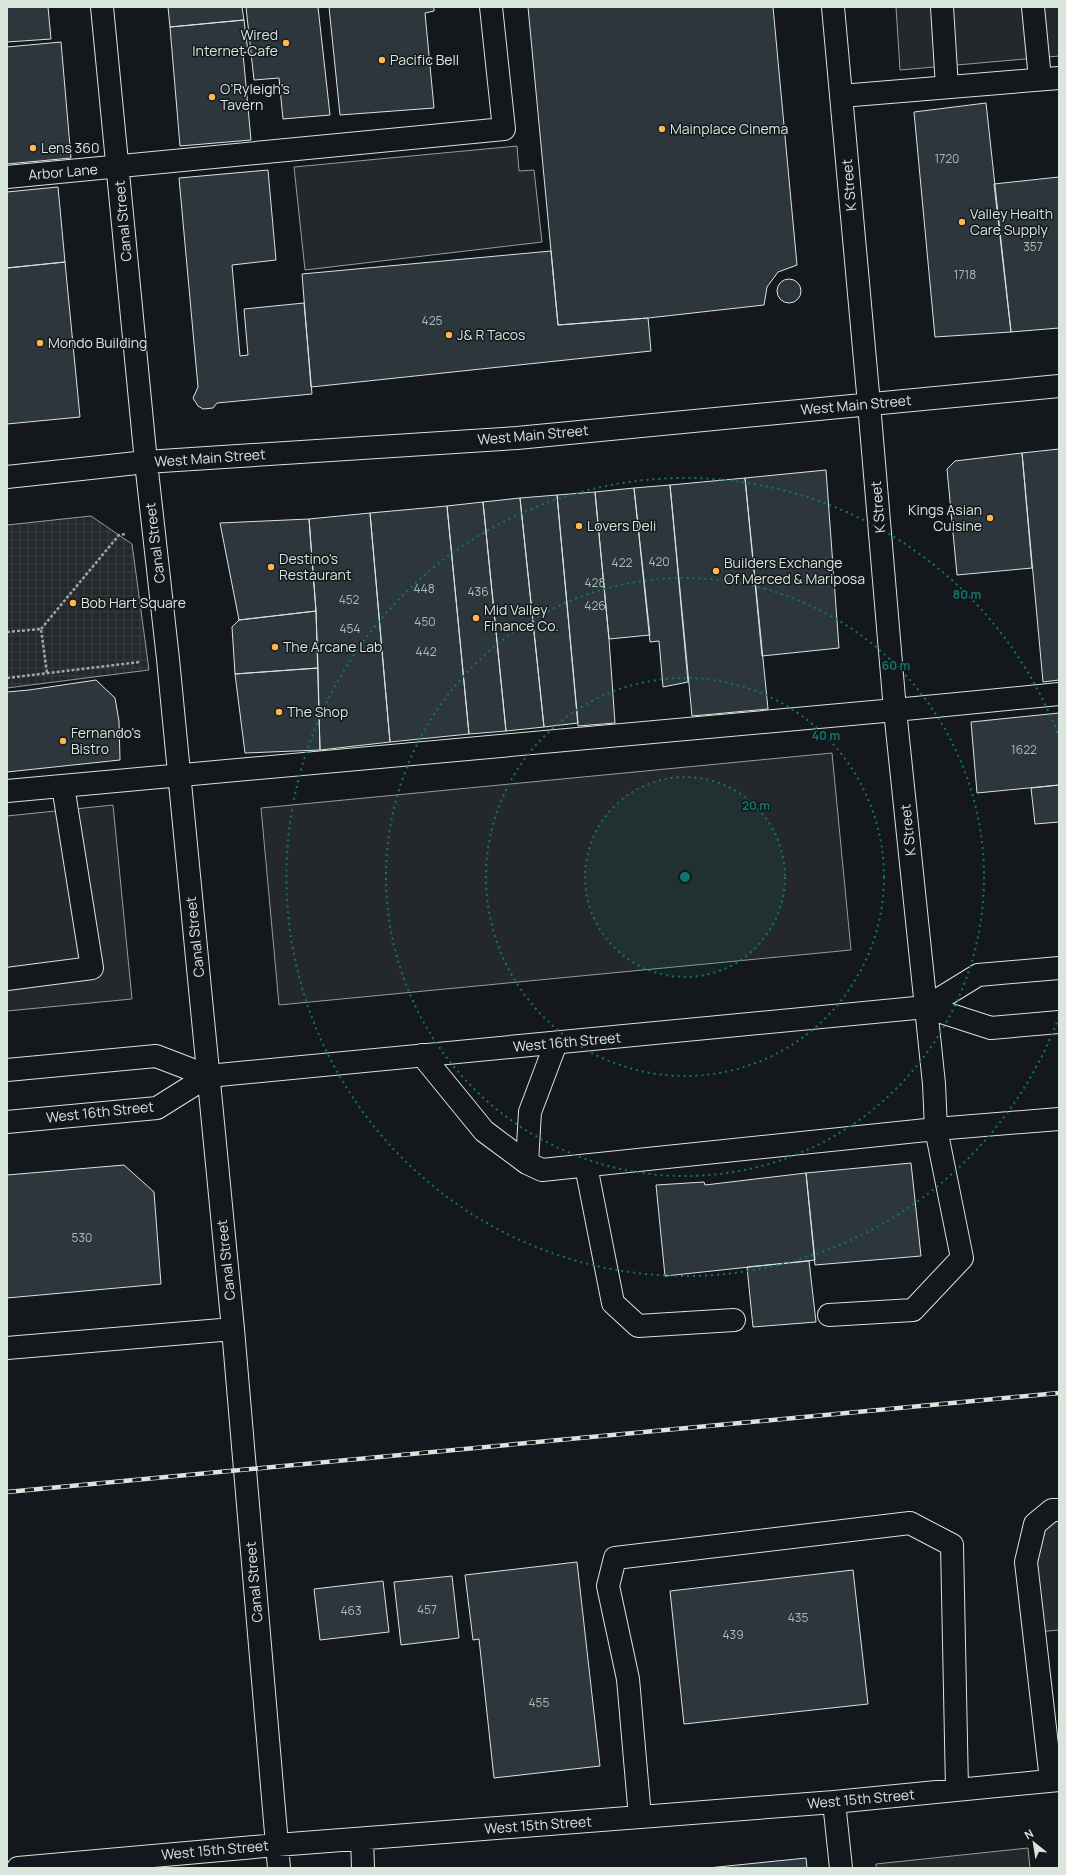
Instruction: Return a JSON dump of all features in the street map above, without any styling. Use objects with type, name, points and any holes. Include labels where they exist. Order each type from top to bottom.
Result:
[{"type":"street","name":"Canal Street","points":[[102,7],[146,462],[168,660],[233,1329],[279,1868]]},
{"type":"street","name":"Arbor Lane","points":[[7,177],[504,129],[491,7]]},
{"type":"street","name":"K Street","points":[[829,1315],[913,1310],[962,1258],[936,1129],[934,1084],[895,710],[833,7]]},
{"type":"street","points":[[942,7],[947,87]]},
{"type":"street","points":[[841,96],[1050,78],[1033,7]]},
{"type":"street","name":"West Main Street","points":[[7,477],[146,462],[517,438],[1059,386]]},
{"type":"street","points":[[7,791],[1059,694]]},
{"type":"street","points":[[7,980],[92,968],[63,786]]},
{"type":"street","name":"West 16th Street","points":[[926,1007],[978,975],[1059,968]]},
{"type":"street","name":"West 16th Street","points":[[7,1122],[157,1108],[208,1076],[926,1007],[991,1028],[1059,1022]]},
{"type":"street","points":[[527,1163],[530,1112],[556,1043]]},
{"type":"street","points":[[422,1055],[484,1132],[527,1163],[542,1170],[936,1129],[1059,1119]]},
{"type":"street","name":"West 16th Street","points":[[7,1070],[156,1056],[208,1076]]},
{"type":"street","points":[[586,1166],[613,1303],[638,1326],[734,1320]]},
{"type":"street","points":[[7,1348],[233,1329]]},
{"type":"street","points":[[1055,1780],[1026,1562],[1035,1524],[1052,1510],[1059,1510]]},
{"type":"street","points":[[640,1817],[628,1679],[608,1586],[614,1558],[910,1523],[952,1545],[957,1789]]},
{"type":"street","name":"West 15th Street","points":[[18,1868],[277,1845],[834,1802],[1055,1780]]},
{"type":"street","points":[[834,1802],[841,1868]]},
{"type":"street","points":[[362,1839],[363,1868]]},
{"type":"path","points":[[7,632],[41,629],[119,535],[153,529]]},
{"type":"path","points":[[41,629],[47,673]]},
{"type":"path","points":[[7,678],[168,660]]},
{"type":"shaded area","points":[[896,7],[1059,7],[1059,56],[900,70]]},
{"type":"shaded area","points":[[517,146],[519,171],[534,170],[542,242],[305,270],[294,167]]},
{"type":"shaded area","name":"Bob Hart Square","points":[[91,516],[132,544],[149,670],[7,688],[7,525]]},
{"type":"shaded area","points":[[832,753],[851,950],[279,1005],[261,808]]},
{"type":"shaded area","points":[[113,805],[132,999],[7,1011],[7,816]]},
{"type":"shaded area","points":[[1059,1518],[1059,1630],[1037,1632],[1030,1521]]},
{"type":"shaded area","points":[[1028,1848],[1030,1868],[876,1868],[876,1864]]},
{"type":"building","points":[[7,7],[48,7],[51,39],[7,42]]},
{"type":"building","points":[[168,7],[242,7],[244,20],[170,27]]},
{"type":"building","name":"Wired Internet Cafe","points":[[246,7],[318,7],[330,115],[283,119],[279,78],[254,80]]},
{"type":"building","name":"Pacific Bell","points":[[329,7],[434,7],[434,11],[425,13],[434,108],[340,115]]},
{"type":"building","name":"Mainplace Cinema","points":[[528,7],[773,7],[797,265],[778,272],[767,287],[764,305],[648,318],[558,325]]},
{"type":"building","name":"O’Ryleigh’s Tavern","points":[[244,20],[248,52],[243,53],[251,140],[180,146],[170,27]]},
{"type":"building","points":[[61,42],[71,158],[7,164],[7,47]]},
{"type":"building","name":"Valley Health Care Supply","points":[[986,103],[1011,332],[935,337],[914,112]]},
{"type":"building","points":[[268,170],[276,260],[232,265],[240,356],[248,355],[244,309],[304,303],[312,394],[217,403],[213,408],[203,409],[198,406],[193,398],[198,387],[179,178]]},
{"type":"building","points":[[1059,177],[1059,328],[1011,332],[994,184]]},
{"type":"building","points":[[58,187],[65,262],[7,268],[7,192]]},
{"type":"building","points":[[551,251],[558,325],[648,318],[651,351],[311,387],[302,274]]},
{"type":"building","name":"Mondo Building","points":[[65,262],[80,417],[7,424],[7,268]]},
{"type":"building","points":[[789,279],[798,282],[801,291],[798,300],[789,303],[780,300],[777,291],[780,282]]},
{"type":"building","points":[[1059,449],[1059,680],[1043,682],[1022,453]]},
{"type":"building","name":"Kings Asian Cuisine","points":[[1022,453],[1032,568],[957,575],[947,469],[955,461]]},
{"type":"building","points":[[826,470],[839,648],[762,656],[745,478]]},
{"type":"building","name":"Builders Exchange Of Merced & Mariposa","points":[[745,478],[768,709],[692,716],[670,485]]},
{"type":"building","points":[[670,485],[688,682],[663,687],[659,641],[650,642],[634,488]]},
{"type":"building","points":[[634,488],[650,635],[609,639],[595,492]]},
{"type":"building","points":[[595,492],[609,639],[615,723],[578,726],[557,495]]},
{"type":"building","points":[[557,495],[578,723],[544,727],[520,498]]},
{"type":"building","points":[[520,498],[544,727],[506,731],[483,502]]},
{"type":"building","name":"Mid Valley Finance Co.","points":[[483,502],[506,731],[469,734],[447,506]]},
{"type":"building","points":[[447,506],[469,734],[390,742],[370,513]]},
{"type":"building","points":[[370,513],[390,742],[320,750],[316,611],[309,519]]},
{"type":"building","name":"Destino's Restaurant","points":[[309,519],[316,611],[239,620],[220,523]]},
{"type":"building","name":"The Arcane Lab","points":[[316,611],[318,668],[235,674],[232,627],[239,620]]},
{"type":"building","name":"The Shop","points":[[318,668],[320,750],[245,753],[235,674]]},
{"type":"building","name":"Fernando's Bistro","points":[[96,680],[115,698],[119,721],[120,760],[7,772],[7,692]]},
{"type":"building","points":[[1059,713],[1059,785],[977,793],[971,722]]},
{"type":"building","points":[[1059,785],[1059,822],[1035,824],[1031,788]]},
{"type":"building","points":[[911,1163],[921,1256],[815,1265],[806,1173]]},
{"type":"building","points":[[124,1165],[154,1192],[161,1284],[7,1298],[7,1175]]},
{"type":"building","points":[[806,1173],[815,1260],[665,1276],[656,1185],[704,1182],[705,1185]]},
{"type":"building","points":[[809,1261],[816,1322],[753,1327],[747,1267]]},
{"type":"building","points":[[577,1562],[600,1766],[494,1778],[479,1639],[473,1640],[465,1575]]},
{"type":"building","points":[[853,1570],[868,1704],[684,1724],[670,1591]]},
{"type":"building","points":[[452,1576],[459,1638],[401,1645],[394,1582]]},
{"type":"building","points":[[383,1581],[389,1632],[320,1640],[314,1589]]},
{"type":"building","points":[[806,1858],[807,1868],[708,1868]]},
{"type":"railway","points":[[7,1492],[1059,1393]]},
{"type":"place","name":"Wired Internet Cafe","points":[[286,43]]},
{"type":"place","name":"Pacific Bell","points":[[382,60]]},
{"type":"place","name":"O’Ryleigh’s Tavern","points":[[212,97]]},
{"type":"place","name":"Mainplace Cinema","points":[[662,129]]},
{"type":"place","name":"Lens 360","points":[[33,148]]},
{"type":"place","name":"Valley Health Care Supply","points":[[962,222]]},
{"type":"place","name":"J& R Tacos","points":[[449,335]]},
{"type":"place","name":"Mondo Building","points":[[40,343]]},
{"type":"place","name":"Kings Asian Cuisine","points":[[990,518]]},
{"type":"place","name":"Lovers Deli","points":[[579,526]]},
{"type":"place","name":"Destino's Restaurant","points":[[271,567]]},
{"type":"place","name":"Builders Exchange Of Merced & Mariposa","points":[[716,571]]},
{"type":"place","name":"Bob Hart Square","points":[[73,603]]},
{"type":"place","name":"Mid Valley Finance Co.","points":[[476,618]]},
{"type":"place","name":"The Arcane Lab","points":[[275,647]]},
{"type":"place","name":"The Shop","points":[[279,712]]},
{"type":"place","name":"Fernando's Bistro","points":[[63,741]]}]
